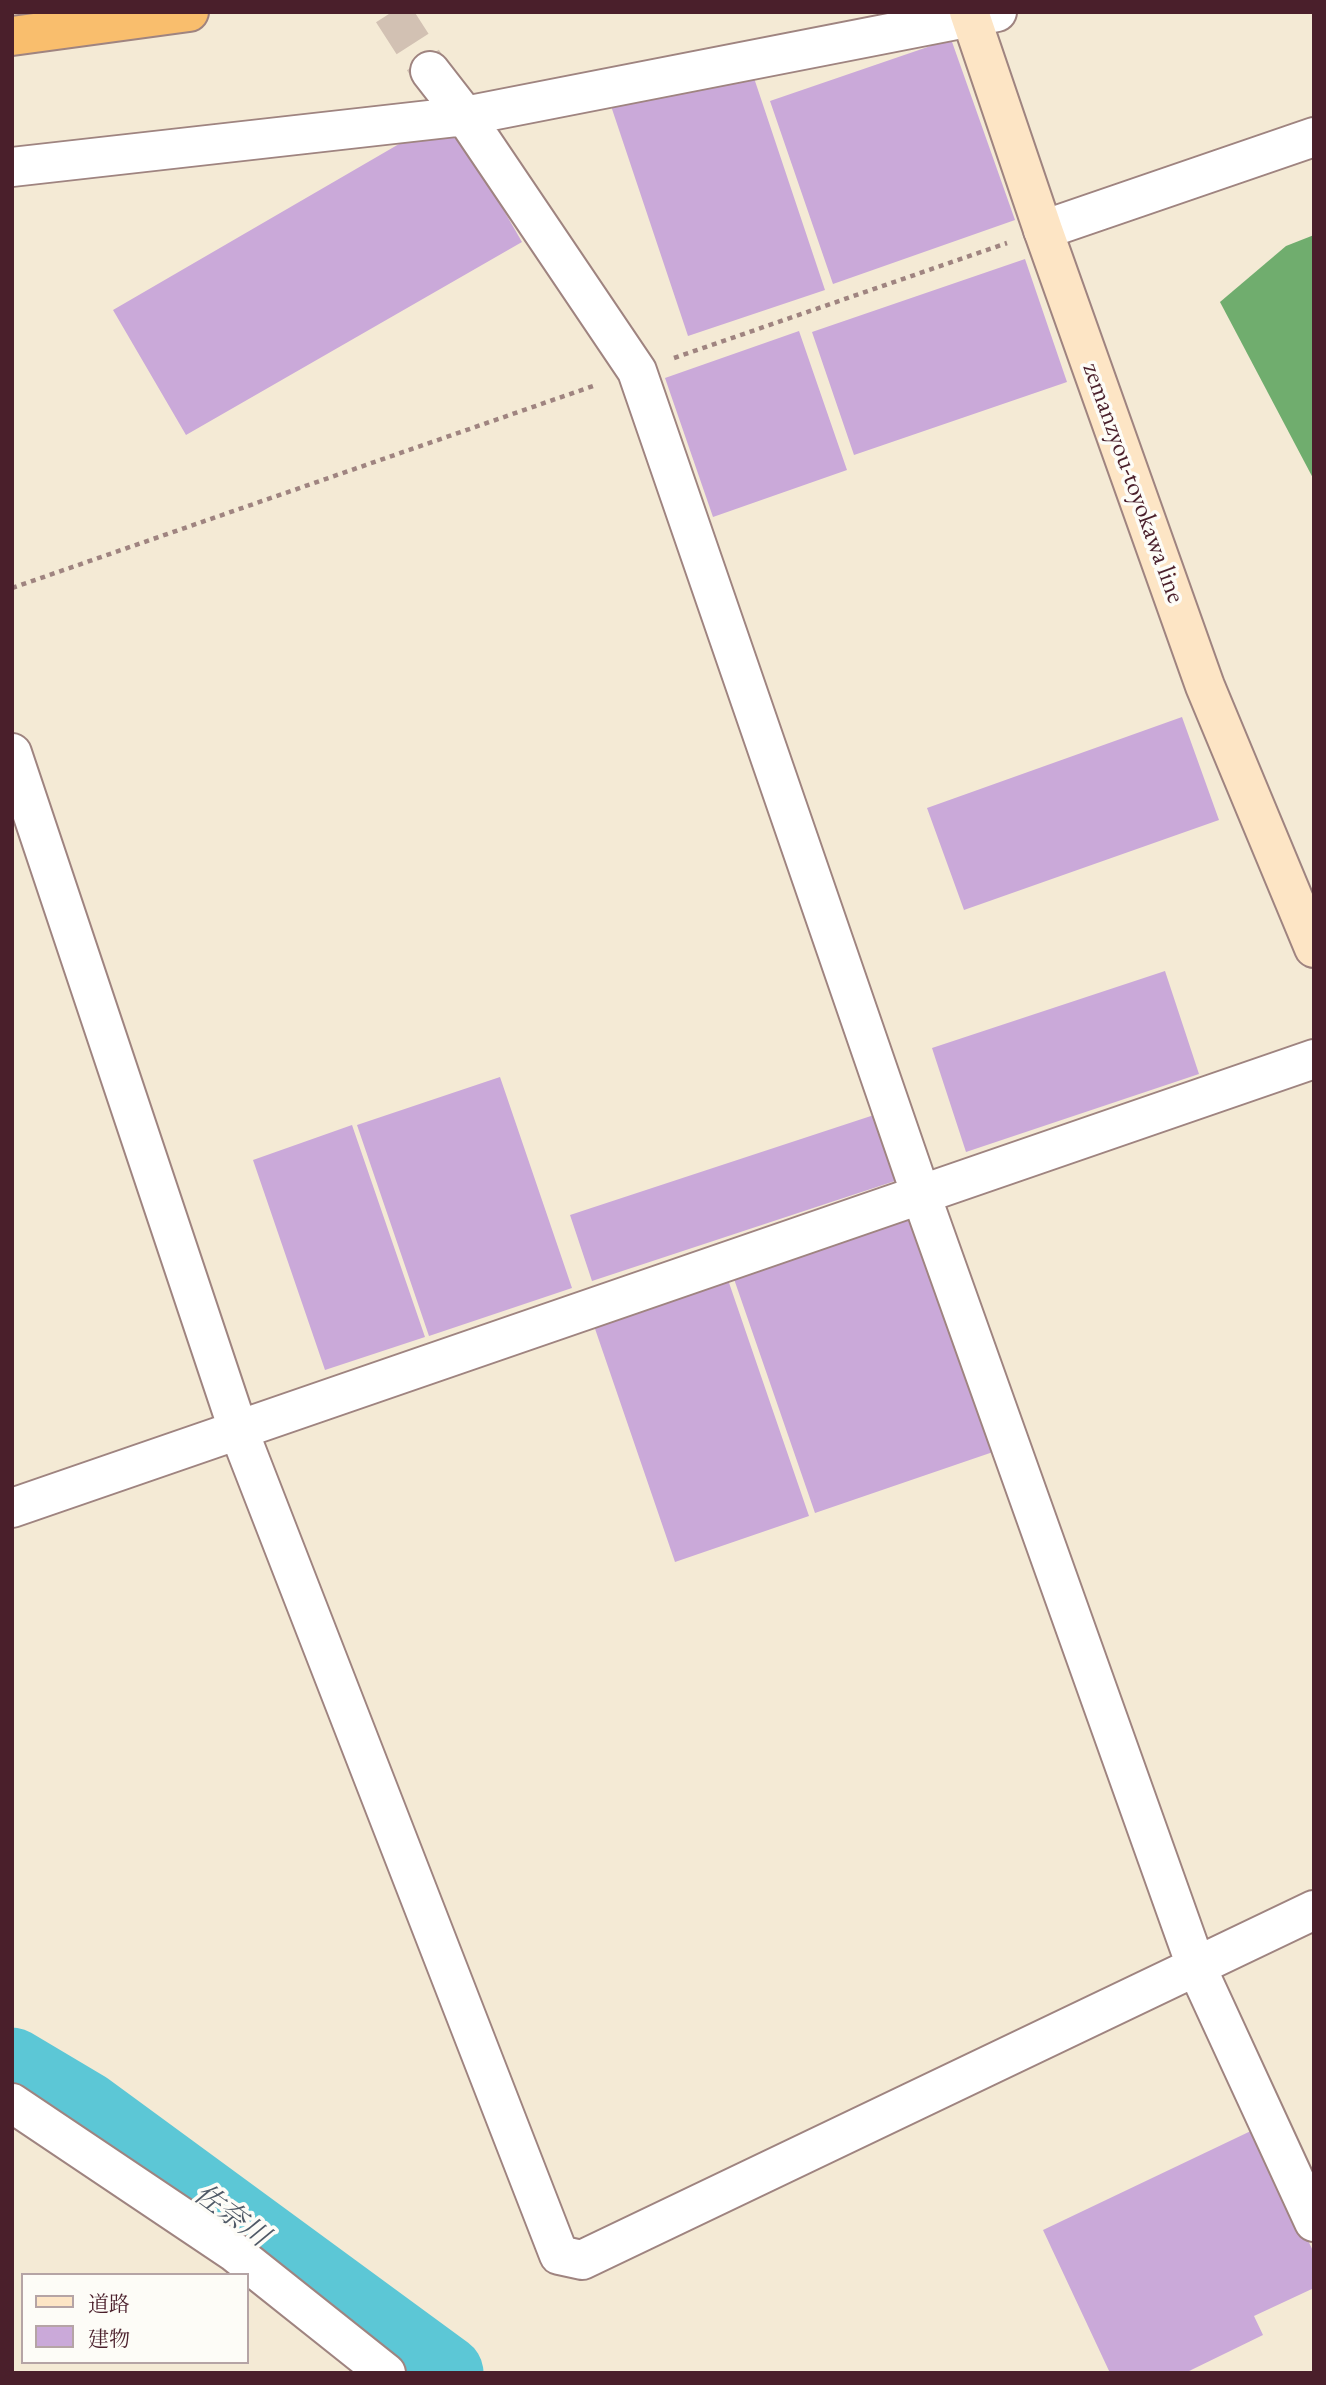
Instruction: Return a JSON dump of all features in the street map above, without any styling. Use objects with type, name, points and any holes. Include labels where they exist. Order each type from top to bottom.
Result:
[{"type":"highway","points":[[12,36],[189,12]]},
{"type":"main road","name":"zemanzyou-toyokawa line","points":[[979,14],[1043,230],[1205,686],[1314,948]]},
{"type":"street","points":[[12,167],[465,116],[979,14]]},
{"type":"street","points":[[430,71],[465,116],[637,371],[921,1195],[1196,1966],[1314,2222]]},
{"type":"street","points":[[1043,230],[1314,136]]},
{"type":"street","points":[[12,753],[239,1429],[559,2255],[582,2260],[1314,1910]]},
{"type":"street","points":[[12,1508],[1314,1059]]},
{"type":"street","points":[[12,2103],[234,2252],[386,2373]]},
{"type":"path","points":[[12,588],[1043,230]]},
{"type":"green space","points":[[1314,235],[1314,480],[1220,302],[1286,246]]},
{"type":"building","points":[[951,39],[1015,220],[833,284],[770,101]]},
{"type":"building","points":[[753,75],[825,290],[688,336],[610,103]]},
{"type":"building","points":[[449,115],[522,242],[186,435],[113,310]]},
{"type":"building","points":[[1025,259],[1067,382],[854,455],[812,332]]},
{"type":"building","points":[[799,331],[847,470],[713,517],[665,378]]},
{"type":"building","points":[[1182,717],[1219,820],[964,910],[927,808]]},
{"type":"building","points":[[1165,971],[1199,1074],[966,1152],[932,1048]]},
{"type":"building","points":[[500,1077],[572,1288],[429,1336],[357,1125]]},
{"type":"building","points":[[874,1115],[895,1181],[592,1281],[570,1215]]},
{"type":"building","points":[[352,1125],[425,1337],[325,1370],[253,1160]]},
{"type":"building","points":[[913,1217],[993,1452],[815,1513],[734,1279]]},
{"type":"building","points":[[726,1274],[809,1516],[675,1562],[592,1320]]},
{"type":"building","points":[[1255,2129],[1314,2253],[1314,2288],[1254,2316],[1263,2335],[1185,2373],[1110,2373],[1043,2230]]},
{"type":"waterway","name":"佐奈川","points":[[12,2065],[86,2109],[446,2373]]},
{"type":"tunnel","points":[[392,12],[430,71]]}]
